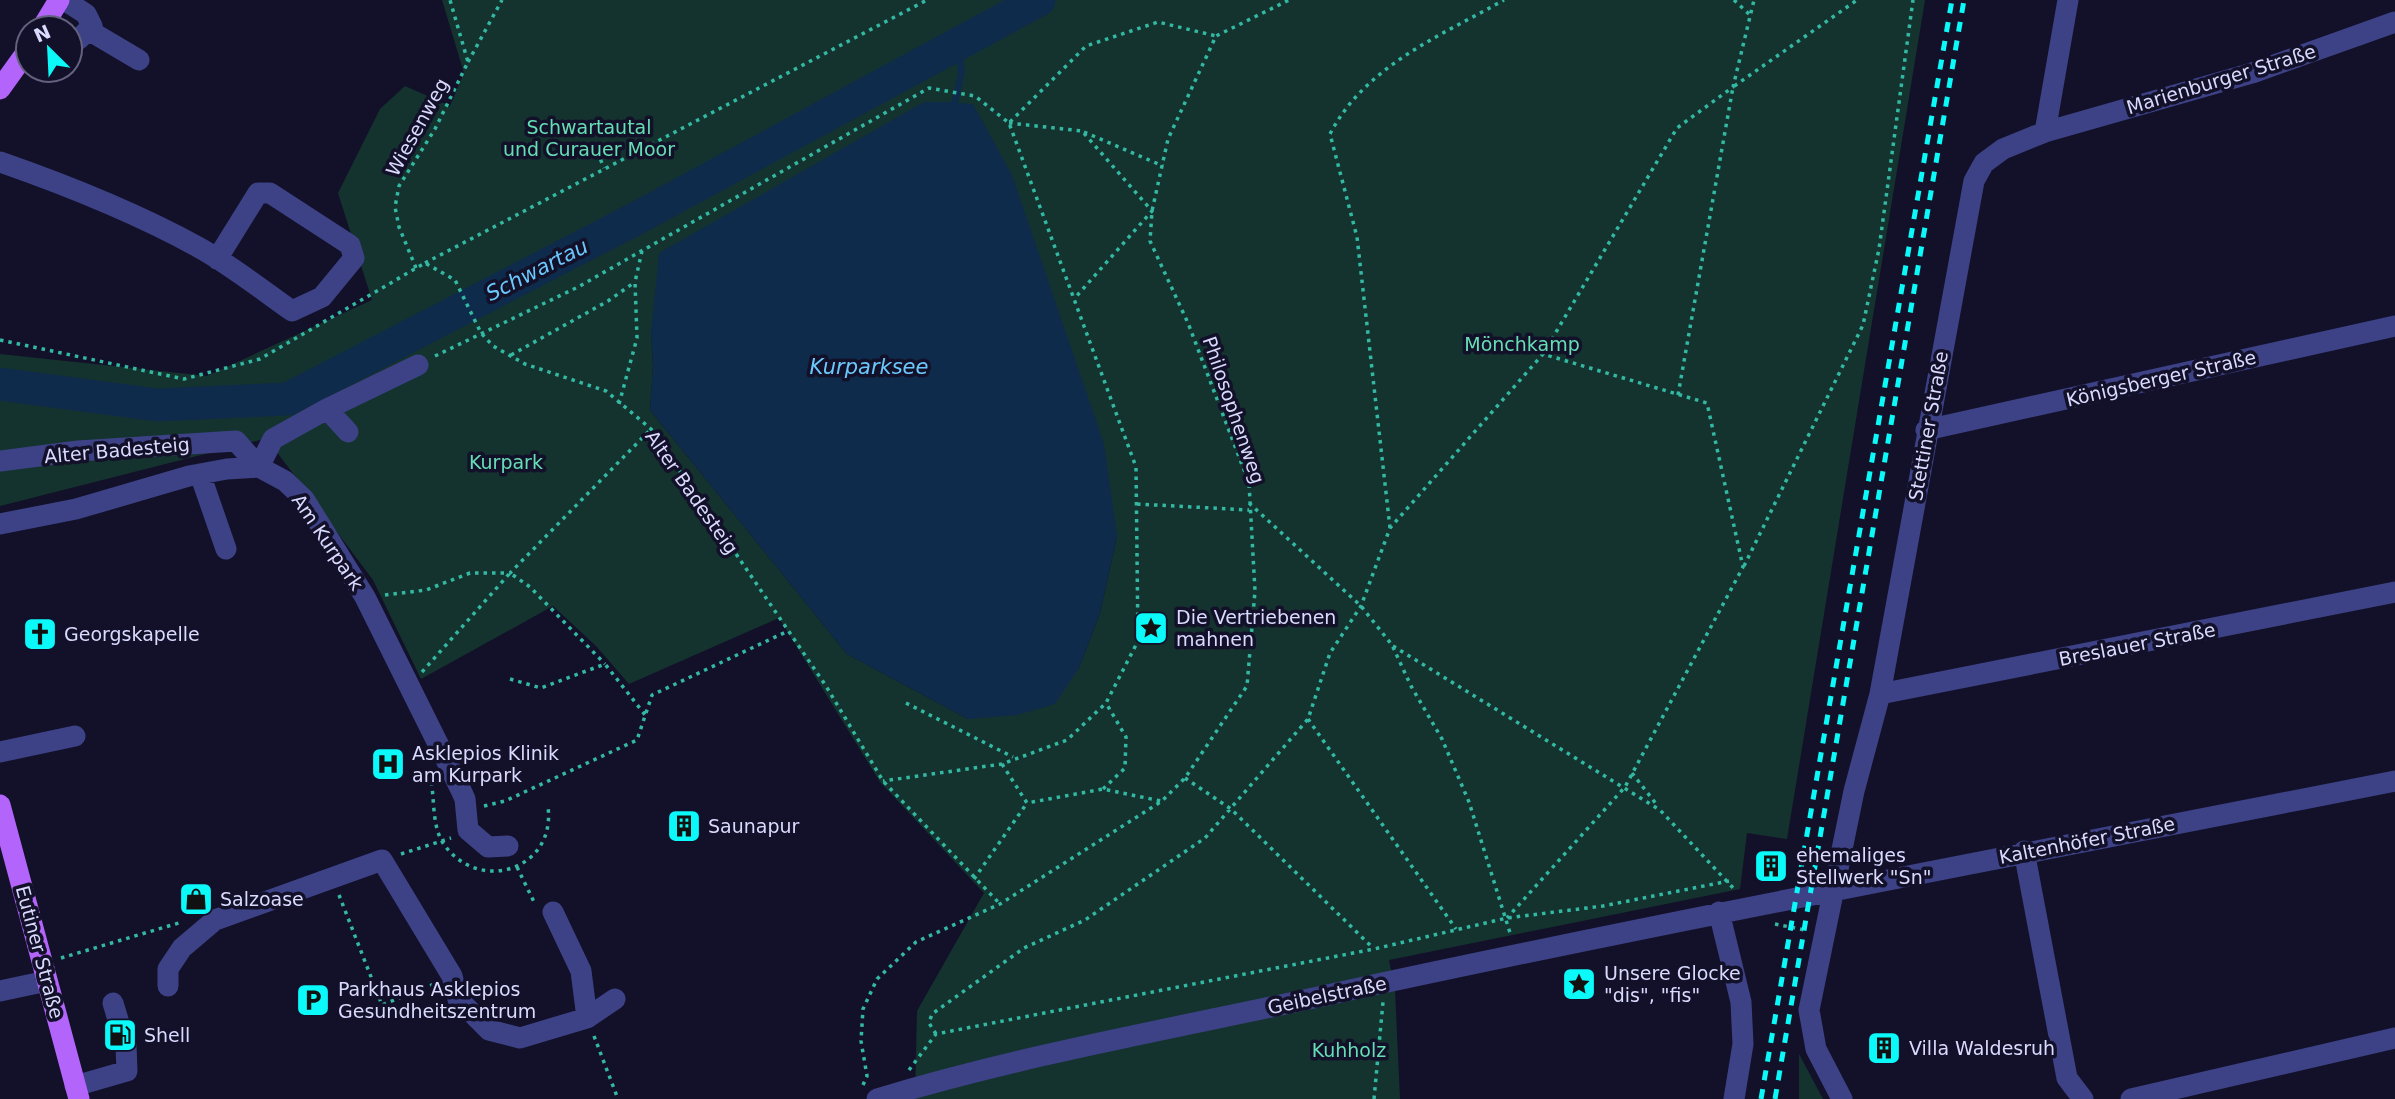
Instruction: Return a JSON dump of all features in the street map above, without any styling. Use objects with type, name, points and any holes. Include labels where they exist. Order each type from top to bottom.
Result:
[{"type":"main road","points":[[0,89],[14,70]]},
{"type":"main road","name":"Eutiner Straße","points":[[0,806],[77,1092]]},
{"type":"street","points":[[62,0],[86,14],[92,26],[84,32]]},
{"type":"street","points":[[2045,132],[2068,0]]},
{"type":"street","name":"Marienburger Straße","points":[[2045,132],[2252,73],[2395,22]]},
{"type":"street","points":[[84,37],[139,60]]},
{"type":"street","name":"Stettiner Straße","points":[[1842,1099],[1816,1049],[1809,1010],[1815,969],[1826,933],[1854,791],[1880,694],[1926,430],[1974,181],[1984,163],[2003,149],[2045,132]]},
{"type":"street","points":[[0,162],[104,199],[218,259],[292,311],[322,297],[354,258],[350,245],[270,193],[258,193],[218,259]]},
{"type":"street","name":"Königsberger Straße","points":[[1926,430],[2395,326]]},
{"type":"street","points":[[0,524],[76,509],[200,474],[260,467],[274,439],[327,409],[418,365]]},
{"type":"street","points":[[327,409],[348,432]]},
{"type":"street","name":"Alter Badesteig","points":[[0,461],[78,451],[236,441],[260,467]]},
{"type":"street","name":"Am Kurpark","points":[[260,467],[285,481],[304,499],[365,597],[460,788],[467,811],[468,830],[480,843],[511,852]]},
{"type":"street","points":[[200,474],[226,549]]},
{"type":"street","name":"Breslauer Straße","points":[[1880,694],[2395,592]]},
{"type":"street","points":[[0,752],[75,736]]},
{"type":"street","name":"Kaltenhöfer Straße","points":[[1780,901],[2024,851],[2395,781]]},
{"type":"street","points":[[2024,851],[2067,1079],[2083,1099]]},
{"type":"street","points":[[168,986],[168,969],[174,959],[204,927],[225,916],[382,860],[452,976],[458,999],[489,1030],[520,1038],[587,1018],[615,999]]},
{"type":"street","name":"Geibelstraße","points":[[877,1094],[1385,982],[1780,901]]},
{"type":"street","points":[[553,912],[581,971],[587,1018]]},
{"type":"street","points":[[1719,912],[1741,1002],[1743,1044],[1734,1099]]},
{"type":"street","points":[[0,991],[45,972]]},
{"type":"street","points":[[77,1092],[127,1071],[126,1046],[113,1003]]},
{"type":"street","points":[[2131,1099],[2395,1038]]},
{"type":"path","name":"Wiesenweg","points":[[416,268],[399,227],[396,207],[399,186],[435,129],[468,62],[450,0]]},
{"type":"path","points":[[468,62],[502,0]]},
{"type":"path","points":[[0,340],[184,379],[260,359],[425,263],[928,0]]},
{"type":"path","points":[[1009,122],[1086,46],[1158,22],[1216,37],[1289,0]]},
{"type":"path","points":[[1390,528],[1357,237],[1330,134],[1344,107],[1395,60],[1504,0]]},
{"type":"path","points":[[1734,0],[1750,15]]},
{"type":"path","points":[[1678,395],[1732,87],[1754,0]]},
{"type":"path","points":[[936,1034],[929,1023],[932,1014],[1024,948],[1085,920],[1205,838],[1231,809],[1308,719],[1330,653],[1361,606],[1390,528],[1543,354],[1677,128],[1857,0]]},
{"type":"path","points":[[1507,918],[1625,788],[1631,772],[1681,687],[1743,568],[1863,325],[1879,249],[1913,0]]},
{"type":"path","name":"Philosophenweg","points":[[877,1094],[867,1076],[861,1041],[863,1009],[877,979],[916,942],[1000,904],[1162,801],[1185,778],[1247,687],[1255,591],[1249,483],[1188,323],[1150,241],[1152,211],[1168,139],[1216,37]]},
{"type":"path","points":[[418,365],[578,287],[929,88],[975,96],[1009,122],[1082,131],[1163,166]]},
{"type":"path","points":[[883,781],[1002,764],[1013,757],[1067,740],[1106,703],[1138,641],[1136,467],[1009,122]]},
{"type":"path","points":[[1074,299],[1152,211],[1082,131]]},
{"type":"path","points":[[594,145],[604,168]]},
{"type":"path","points":[[619,404],[636,338],[635,282],[642,250]]},
{"type":"path","points":[[425,263],[455,280],[481,333]]},
{"type":"path","points":[[512,355],[608,301],[635,282]]},
{"type":"path","name":"Alter Badesteig","points":[[481,333],[493,346],[525,364],[606,391],[651,429],[826,687],[883,781],[1000,904]]},
{"type":"path","points":[[1543,354],[1707,403],[1743,568]]},
{"type":"path","points":[[409,686],[510,573],[651,429]]},
{"type":"path","points":[[1250,503],[1361,606],[1392,645],[1410,686],[1442,739],[1469,802],[1507,918],[1515,955]]},
{"type":"path","points":[[1137,504],[1249,510]]},
{"type":"path","points":[[365,597],[426,590],[470,573],[510,573],[530,587],[605,664],[646,716]]},
{"type":"path","points":[[467,811],[505,801],[637,740],[652,695],[788,631]]},
{"type":"path","points":[[1392,645],[1660,810]]},
{"type":"path","points":[[510,680],[541,688],[605,664]]},
{"type":"path","points":[[1102,789],[1125,768],[1126,737],[1106,703]]},
{"type":"path","points":[[906,704],[1013,757]]},
{"type":"path","points":[[1308,719],[1456,929]]},
{"type":"path","points":[[1002,764],[1027,803]]},
{"type":"path","points":[[1631,772],[1660,810],[1729,881],[1740,898]]},
{"type":"path","points":[[1185,778],[1231,809],[1374,949]]},
{"type":"path","points":[[974,879],[1027,803],[1102,789],[1162,801]]},
{"type":"path","points":[[382,860],[450,838]]},
{"type":"path","points":[[511,852],[541,917],[553,912]]},
{"type":"path","points":[[332,878],[382,1005],[452,976]]},
{"type":"path","points":[[877,1094],[936,1034],[1374,949],[1507,918],[1603,906],[1729,881]]},
{"type":"path","points":[[45,972],[186,921]]},
{"type":"path","points":[[1765,922],[1826,933]]},
{"type":"path","points":[[1374,1099],[1385,982]]},
{"type":"path","points":[[587,1018],[618,1099]]},
{"type":"green space","points":[[442,0],[1925,0],[1787,839],[1747,833],[1740,889],[1389,960],[1395,991],[1400,1099],[915,1099],[917,1011],[984,893],[880,782],[779,618],[629,684],[596,646],[553,606],[421,679],[373,580],[276,451],[260,440],[0,506],[0,354],[207,376],[372,300],[338,193],[380,109],[405,86],[450,106],[464,73]],"holes":[[[651,332],[1117,536],[1100,613],[1079,668],[968,719],[847,654],[650,410],[653,366]]]},
{"type":"green space","points":[[1799,1054],[1823,1099],[1799,1099]]},
{"type":"water","name":"Kurparksee","points":[[961,42],[965,72],[958,103],[973,104],[1012,175],[1104,444],[1117,536],[1100,613],[1079,668],[1055,704],[1017,715],[968,719],[847,654],[650,410],[653,366],[651,332],[659,253],[924,102],[951,102],[958,75],[956,45]]},
{"type":"waterway","name":"Schwartau","points":[[0,384],[157,405],[288,399],[639,217],[1039,0]]},
{"type":"railway","points":[[1761,1099],[1952,0]]},
{"type":"railway","points":[[1775,1099],[1964,0]]},
{"type":"place","name":"Die Vertriebenen mahnen","points":[[1151,628]]},
{"type":"place","name":"Georgskapelle","points":[[40,634]]},
{"type":"place","name":"Asklepios Klinik am Kurpark","points":[[388,764]]},
{"type":"place","name":"Saunapur","points":[[684,826]]},
{"type":"place","name":"ehemaliges Stellwerk \"Sn\"","points":[[1771,866]]},
{"type":"place","name":"Salzoase","points":[[196,899]]},
{"type":"place","name":"Unsere Glocke \"dis\", \"fis\"","points":[[1579,984]]},
{"type":"place","name":"Parkhaus Asklepios Gesundheitszentrum","points":[[313,1000]]},
{"type":"place","name":"Shell","points":[[120,1035]]},
{"type":"place","name":"Villa Waldesruh","points":[[1884,1048]]},
{"type":"park label","name":"Schwartautal und Curauer Moor","points":[[589,138]]},
{"type":"park label","name":"Mönchkamp","points":[[1522,344]]},
{"type":"park label","name":"Kurpark","points":[[506,462]]},
{"type":"park label","name":"Kuhholz","points":[[1349,1050]]}]
